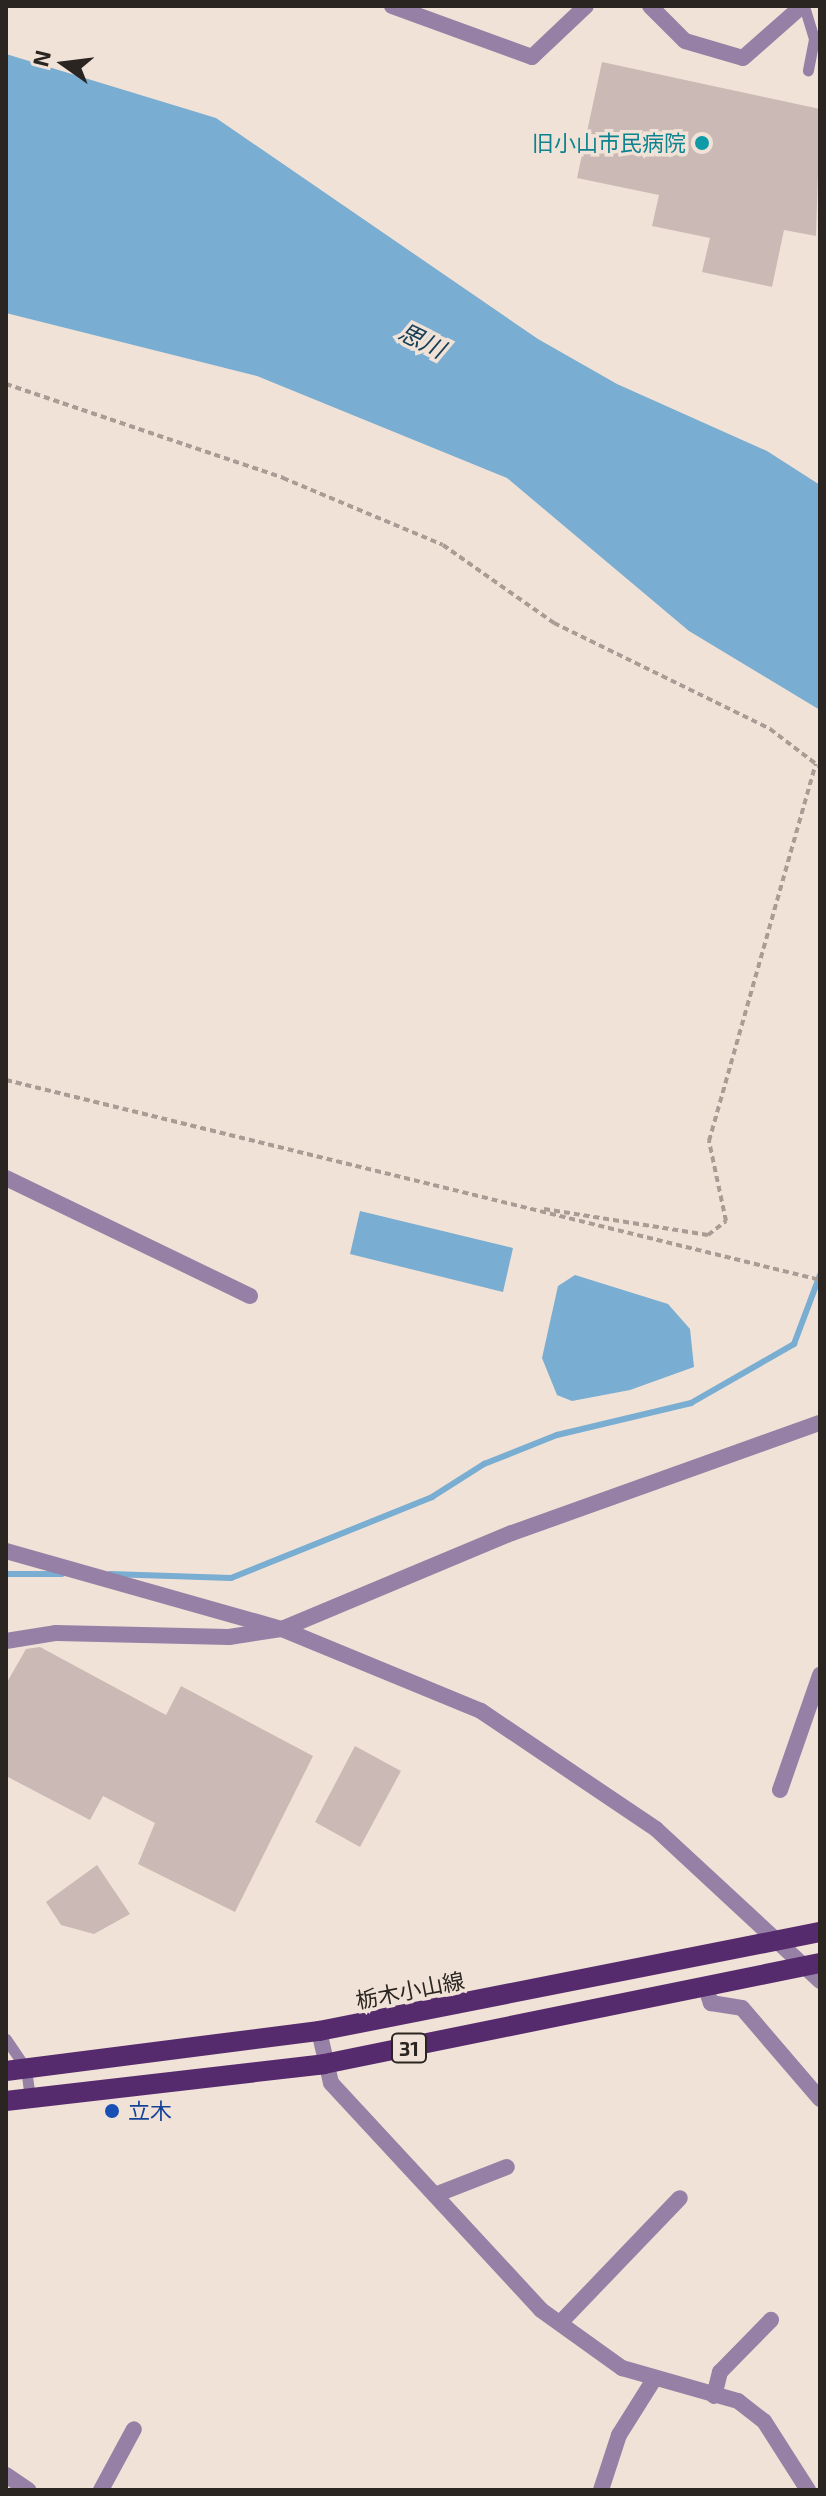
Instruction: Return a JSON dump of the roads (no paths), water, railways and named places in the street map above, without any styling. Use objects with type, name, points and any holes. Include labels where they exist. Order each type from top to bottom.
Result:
[{"type":"main road","name":"栃木小山線","points":[[16,2070],[319,2031],[820,1932]]},
{"type":"main road","name":"31","points":[[6,2101],[324,2064],[706,1988],[816,1970]]},
{"type":"street","points":[[392,6],[532,57],[586,6]]},
{"type":"street","points":[[650,6],[685,41],[743,58],[803,6]]},
{"type":"street","points":[[6,1178],[250,1296]]},
{"type":"street","points":[[6,1641],[56,1633],[229,1637],[282,1629],[512,1533],[820,1423]]},
{"type":"street","points":[[6,1551],[282,1629],[494,1719],[656,1829],[816,1970]]},
{"type":"street","points":[[780,1790],[820,1675]]},
{"type":"street","points":[[706,1988],[711,2003],[742,2008],[820,2099]]},
{"type":"street","points":[[319,2031],[324,2064],[331,2083],[560,2323],[653,2381],[714,2396],[764,2421],[800,2486]]},
{"type":"street","points":[[435,2195],[507,2167]]},
{"type":"street","points":[[560,2323],[680,2198]]},
{"type":"street","points":[[714,2396],[720,2372],[771,2320]]},
{"type":"street","points":[[601,2490],[619,2435],[653,2381]]},
{"type":"street","points":[[101,2490],[134,2429]]},
{"type":"street","points":[[6,2475],[28,2490]]},
{"type":"lane","points":[[803,6],[814,39],[808,70]]},
{"type":"lane","points":[[6,2039],[16,2070],[30,2098]]},
{"type":"water","name":"思川","points":[[6,54],[216,118],[538,339],[617,384],[767,451],[820,485],[820,710],[689,631],[507,478],[257,376],[6,313]]},
{"type":"water","points":[[360,1211],[513,1248],[503,1292],[350,1254]]},
{"type":"water","points":[[575,1275],[668,1304],[690,1329],[694,1367],[630,1390],[572,1401],[557,1395],[542,1358],[558,1286]]},
{"type":"waterway","points":[[110,1574],[231,1578],[432,1497],[484,1464],[557,1435],[691,1403],[794,1344],[820,1275]]},
{"type":"waterway","points":[[6,1574],[62,1574]]},
{"type":"place","name":"旧小山市民病院","points":[[702,143]]},
{"type":"place","name":"立木","points":[[112,2111]]}]
